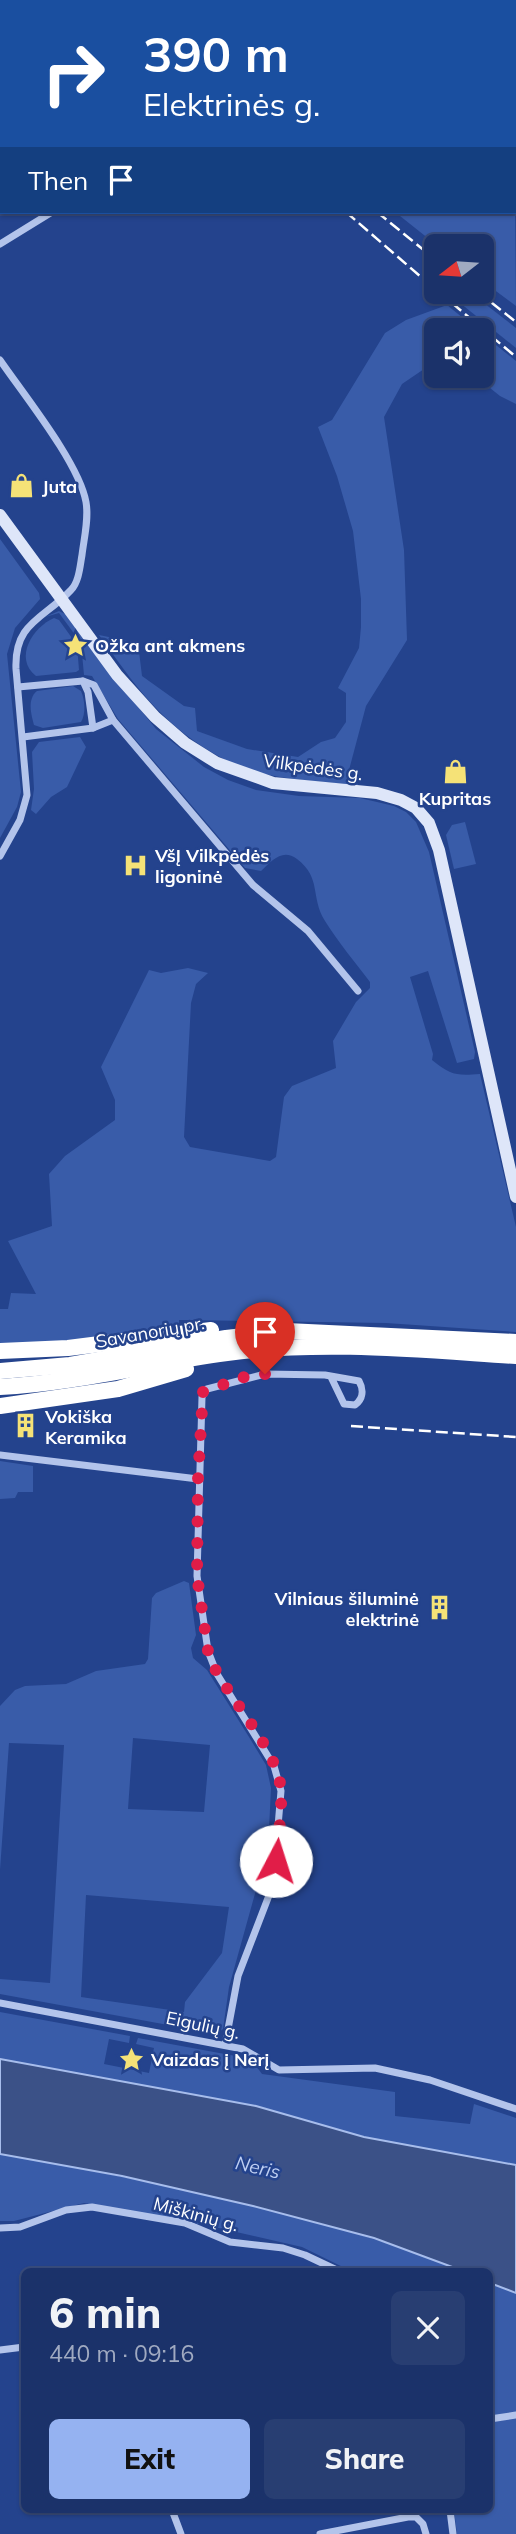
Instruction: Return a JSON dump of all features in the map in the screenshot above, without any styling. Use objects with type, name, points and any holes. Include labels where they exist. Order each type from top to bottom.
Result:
[{"type":"highway","points":[[0,1351],[68,1348],[211,1330],[287,1331]]},
{"type":"highway","name":"Savanorių pr.","points":[[0,1371],[70,1364],[200,1342],[287,1331],[516,1342]]},
{"type":"highway","name":"Savanorių pr.","points":[[0,1387],[89,1378],[228,1353],[323,1346],[516,1356]]},
{"type":"highway","points":[[0,1406],[118,1389],[249,1351]]},
{"type":"main road","name":"Vilkpėdės g.","points":[[0,515],[60,599],[135,696],[169,730],[202,755],[234,771],[273,783],[390,796],[416,808],[429,824],[439,850],[516,1198]]},
{"type":"street","points":[[0,244],[49,214]]},
{"type":"street","points":[[0,360],[65,455],[85,497],[87,514],[76,583],[29,625],[20,639],[16,657],[27,785],[26,804],[0,856]]},
{"type":"street","points":[[18,687],[83,681],[94,685],[113,720],[253,885],[308,931],[358,991]]},
{"type":"street","points":[[83,681],[88,692],[93,728]]},
{"type":"street","points":[[23,737],[93,728],[113,720]]},
{"type":"street","points":[[225,2045],[238,1976],[273,1885],[281,1791],[274,1766],[217,1674],[208,1651],[197,1576],[198,1479],[203,1392],[244,1377],[265,1374],[331,1377],[359,1381],[362,1392],[360,1401],[355,1405],[344,1404],[331,1377]]},
{"type":"street","points":[[0,1455],[198,1479]]},
{"type":"street","name":"Eigulių g.","points":[[0,2003],[243,2049],[278,2070],[375,2068],[430,2080],[516,2109]]},
{"type":"street","name":"Miškinių g.","points":[[0,2228],[20,2227],[66,2210],[92,2207],[185,2223],[230,2242],[283,2248],[333,2268]]},
{"type":"street","points":[[0,2350],[21,2347]]},
{"type":"street","points":[[493,2419],[516,2415]]},
{"type":"street","points":[[174,2513],[181,2534]]},
{"type":"street","points":[[450,2513],[453,2534]]},
{"type":"street","points":[[320,2534],[408,2516],[416,2517],[423,2524],[426,2534]]},
{"type":"shaded area","points":[[398,214],[515,214],[516,306],[494,290],[494,234],[424,235]]},
{"type":"shaded area","points":[[461,304],[485,304],[516,328],[516,348],[494,330],[494,318],[479,318]]},
{"type":"shaded area","points":[[447,305],[463,318],[424,318],[424,369],[402,384],[384,417],[404,550],[407,640],[366,706],[349,770],[358,785],[277,777],[236,766],[194,741],[162,715],[99,635],[138,643],[142,676],[184,706],[195,708],[197,731],[247,749],[298,757],[321,742],[335,738],[346,722],[346,693],[338,688],[359,648],[361,599],[353,531],[337,476],[318,427],[332,420],[385,333],[406,320]]},
{"type":"shaded area","points":[[494,343],[516,361],[516,404],[490,388],[494,388]]},
{"type":"shaded area","points":[[0,539],[39,593],[40,599],[15,628],[7,654],[21,792],[17,807],[0,838]]},
{"type":"shaded area","points":[[59,611],[67,615],[156,729],[204,767],[228,780],[256,790],[299,796],[360,798],[394,806],[406,812],[416,822],[429,852],[475,1052],[474,1059],[457,1063],[428,971],[410,977],[433,1054],[432,1060],[454,1073],[480,1074],[516,1227],[516,1332],[386,1323],[179,1320],[179,1329],[69,1341],[0,1345],[0,1309],[8,1309],[11,1293],[36,1294],[8,1241],[52,1226],[49,1174],[65,1156],[115,1120],[115,1100],[101,1067],[149,970],[161,973],[188,968],[208,973],[196,984],[191,1003],[184,1137],[190,1147],[270,1161],[276,1157],[284,1097],[292,1086],[336,1068],[333,1041],[356,1002],[370,988],[370,982],[325,921],[313,881],[305,866],[292,856],[282,855],[261,871],[245,868],[118,719],[92,676],[84,675],[81,643],[59,613],[45,617]]},
{"type":"shaded area","points":[[54,618],[59,620],[77,645],[79,670],[36,676],[26,661],[28,644],[39,628]]},
{"type":"shaded area","points":[[73,686],[81,691],[83,699],[81,722],[43,728],[34,725],[31,702],[37,691]]},
{"type":"shaded area","points":[[80,737],[86,747],[67,787],[51,797],[36,814],[31,810],[34,789],[32,752],[39,742]]},
{"type":"shaded area","points":[[465,822],[476,864],[454,869],[446,835],[452,825]]},
{"type":"shaded area","points":[[0,1461],[33,1466],[33,1492],[18,1492],[15,1498],[0,1499]]},
{"type":"shaded area","points":[[184,1581],[189,1583],[196,1635],[191,1648],[193,1658],[207,1670],[266,1765],[271,1788],[269,1829],[261,1872],[229,1987],[223,2029],[217,2034],[0,1994],[0,1979],[50,1983],[64,1745],[9,1743],[0,1870],[0,1706],[15,1690],[25,1686],[66,1684],[96,1671],[145,1664],[148,1659],[152,1598],[156,1593]],"holes":[[[133,1738],[210,1745],[204,1812],[128,1809]],[[86,1895],[229,1907],[222,1953],[185,2002],[184,2012],[81,1997]]]},
{"type":"shaded area","points":[[0,2012],[130,2036],[129,2043],[109,2039],[104,2064],[149,2073],[154,2048],[136,2044],[138,2038],[241,2057],[256,2066],[262,2074],[395,2092],[395,2116],[470,2124],[474,2104],[516,2118],[516,2165],[364,2137],[256,2106],[0,2059]]},
{"type":"shaded area","points":[[0,2154],[176,2188],[293,2215],[407,2250],[455,2268],[345,2268],[302,2247],[210,2226],[84,2203],[14,2221],[0,2221]]},
{"type":"shaded area","points":[[493,2284],[516,2293],[516,2534],[457,2534],[454,2513],[493,2513]]},
{"type":"water","name":"Neris","points":[[0,2059],[256,2106],[364,2137],[516,2165],[516,2293],[493,2284],[493,2268],[455,2268],[374,2238],[253,2206],[122,2176],[0,2154]]},
{"type":"railway","points":[[348,214],[424,280]]},
{"type":"railway","points":[[379,214],[424,250]]},
{"type":"railway","points":[[453,304],[516,357]]},
{"type":"railway","points":[[493,304],[516,322]]},
{"type":"railway","points":[[351,1426],[516,1437]]},
{"type":"place","name":"Juta","points":[[22,486]]},
{"type":"place","name":"Ožka ant akmens","points":[[75,645]]},
{"type":"place","name":"Kupritas","points":[[455,771]]},
{"type":"place","name":"VšĮ Vilkpėdės ligoninė","points":[[135,865]]},
{"type":"place","name":"Vokiška Keramika","points":[[25,1426]]},
{"type":"place","name":"Vilniaus šiluminė elektrinė","points":[[439,1608]]},
{"type":"place","name":"Vaizdas į Nerį","points":[[131,2059]]},
{"type":"route","points":[[265,1374],[244,1377],[203,1392],[198,1479],[197,1576],[212,1663],[264,1746],[278,1774],[281,1791],[276,1861]]}]
